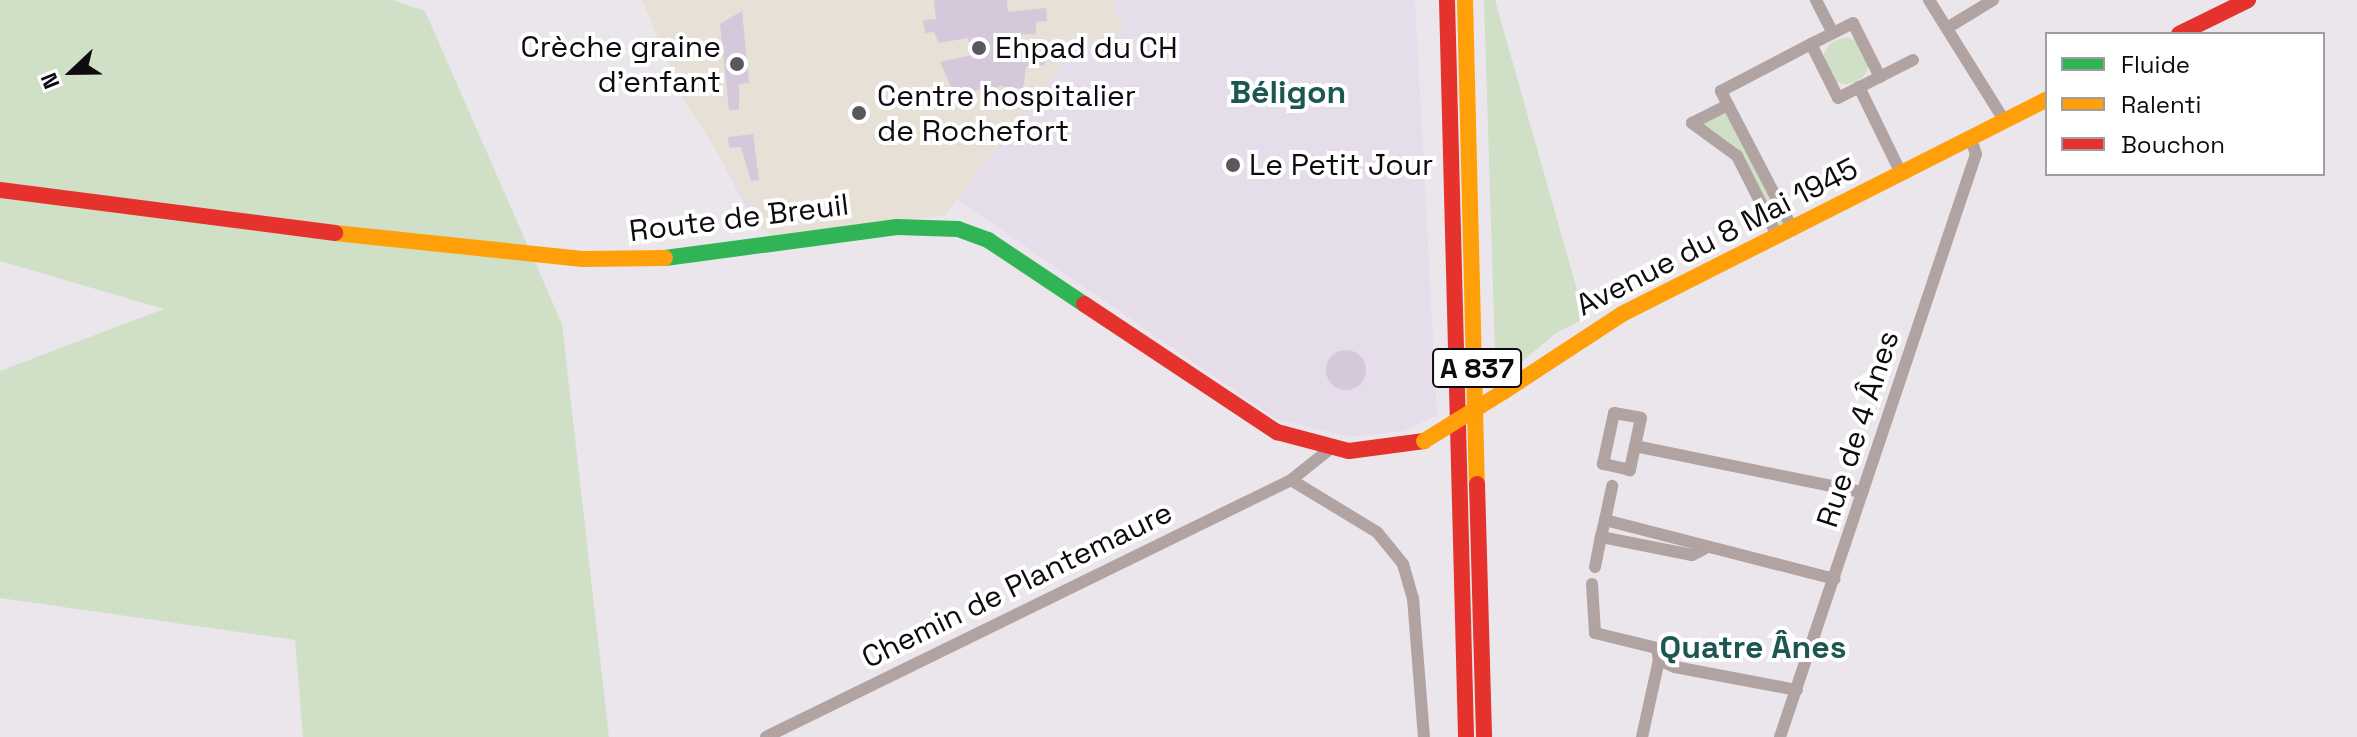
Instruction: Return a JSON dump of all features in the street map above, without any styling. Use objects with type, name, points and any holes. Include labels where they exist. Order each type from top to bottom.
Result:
[{"type":"main road","name":"A 837","points":[[1447,0],[1466,737]]},
{"type":"main road","name":"A 837","points":[[1465,0],[1484,737]]},
{"type":"main road","points":[[2183,32],[2248,0]]},
{"type":"main road","name":"Avenue du 8 Mai 1945","points":[[1424,441],[1622,314],[2045,100]]},
{"type":"main road","name":"Route de Breuil","points":[[0,190],[157,215],[583,259],[655,259],[897,227],[958,229],[988,240],[1256,421],[1330,449],[1378,452],[1424,441]]},
{"type":"street","points":[[1816,0],[1833,33]]},
{"type":"street","points":[[1929,0],[2004,120]]},
{"type":"street","points":[[1947,28],[1993,0]]},
{"type":"street","points":[[1785,234],[1721,91],[1853,23],[1880,77]]},
{"type":"street","points":[[1811,44],[1838,98],[1913,60]]},
{"type":"street","points":[[1859,87],[1901,173]]},
{"type":"street","points":[[1728,105],[1692,123],[1737,156],[1785,234]]},
{"type":"street","name":"Rue de 4 Ânes","points":[[1780,737],[1976,154],[1970,137]]},
{"type":"street","points":[[1614,413],[1641,418],[1635,446],[1630,470],[1603,464],[1614,413]]},
{"type":"street","points":[[1635,446],[1862,492]]},
{"type":"street","points":[[1330,449],[1291,480],[1377,532],[1403,564],[1413,598],[1424,737]]},
{"type":"street","name":"Chemin de Plantemaure","points":[[766,737],[1291,480]]},
{"type":"street","points":[[1595,567],[1612,486]]},
{"type":"street","points":[[1605,520],[1694,538],[1704,549],[1835,579]]},
{"type":"street","points":[[1601,537],[1692,555],[1704,549]]},
{"type":"street","points":[[1592,584],[1595,633],[1657,648],[1659,660],[1642,737]]},
{"type":"street","points":[[1659,660],[1797,690]]},
{"type":"shaded area","name":"Centre hospitalier de Rochefort","points":[[642,0],[1113,0],[1124,33],[1075,47],[945,215],[769,235],[683,98]]},
{"type":"shaded area","points":[[660,0],[1415,0],[1437,415],[1403,431],[1349,437],[1276,419],[952,196],[757,229],[664,50]]},
{"type":"green space","points":[[0,0],[392,0],[425,11],[562,324],[609,737],[303,737],[295,640],[0,598],[0,371],[164,309],[0,261]]},
{"type":"green space","points":[[1484,0],[1495,0],[1585,318],[1556,333],[1496,383]]},
{"type":"green space","points":[[1846,38],[1863,44],[1869,61],[1863,78],[1846,84],[1829,78],[1823,61],[1829,44]]},
{"type":"green space","points":[[1728,105],[1793,230],[1778,237],[1737,156],[1692,123]]},
{"type":"building","name":"Ehpad du CH","points":[[934,0],[1007,0],[1008,12],[1046,8],[1047,21],[1036,22],[1036,34],[1005,35],[1005,52],[1044,52],[1045,65],[1026,67],[1023,89],[1000,86],[986,93],[984,88],[956,98],[940,62],[972,55],[968,38],[939,43],[934,32],[925,33],[923,20],[936,19]]},
{"type":"building","name":"Crèche graine d'enfant","points":[[742,11],[749,83],[739,84],[739,110],[729,110],[720,24]]},
{"type":"building","points":[[753,134],[759,180],[751,181],[741,147],[729,148],[728,137]]},
{"type":"building","points":[[1346,350],[1360,356],[1366,370],[1360,384],[1346,390],[1332,384],[1326,370],[1332,356]]},
{"type":"traffic: fast","points":[[665,258],[897,227],[958,229],[988,240],[1084,304]]},
{"type":"traffic: slow","points":[[1465,0],[1477,484]]},
{"type":"traffic: slow","points":[[1503,392],[1622,314],[2045,100]]},
{"type":"traffic: slow","points":[[335,233],[583,259],[665,258]]},
{"type":"traffic: slow","points":[[1424,441],[1503,392]]},
{"type":"traffic: jam","points":[[1447,0],[1466,737]]},
{"type":"traffic: jam","points":[[2183,32],[2248,0]]},
{"type":"traffic: jam","points":[[0,190],[335,233]]},
{"type":"traffic: jam","points":[[1084,304],[1277,432],[1349,451],[1424,441]]},
{"type":"traffic: jam","points":[[1477,484],[1484,737]]},
{"type":"place","name":"Ehpad du CH","points":[[979,48]]},
{"type":"place","name":"Crèche graine d'enfant","points":[[737,64]]},
{"type":"place","name":"Centre hospitalier de Rochefort","points":[[859,113]]},
{"type":"place","name":"Le Petit Jour","points":[[1233,165]]},
{"type":"district","name":"Béligon","points":[[1288,92]]},
{"type":"district","name":"Quatre Ânes","points":[[1753,647]]}]
